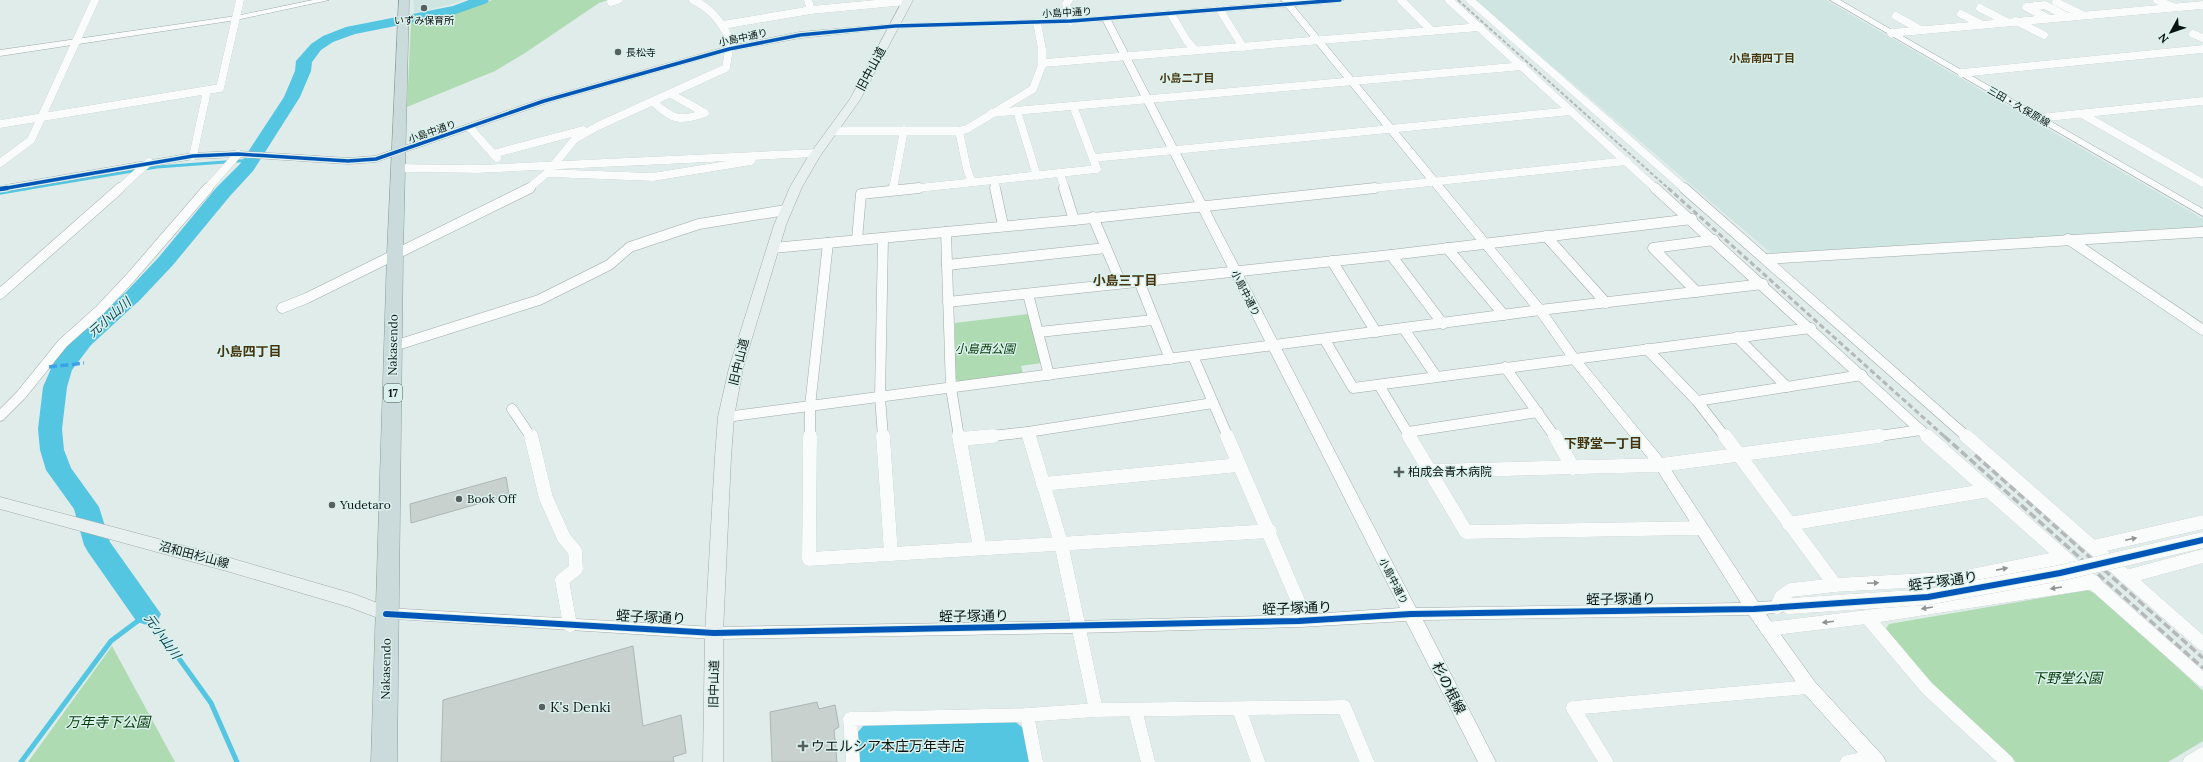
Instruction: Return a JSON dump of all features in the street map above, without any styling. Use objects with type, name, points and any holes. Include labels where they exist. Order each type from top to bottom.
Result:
[{"type":"highway","name":"Nakasendo","points":[[384,762],[386,614],[394,346],[395,254],[404,0]]},
{"type":"main road","name":"旧中山道","points":[[712,762],[714,633],[726,416],[736,368],[773,248],[786,210],[796,187],[816,153],[855,100],[908,0]]},
{"type":"main road","name":"沼和田杉山線","points":[[0,503],[354,601],[386,614]]},
{"type":"street","points":[[0,163],[31,140],[96,0]]},
{"type":"street","points":[[0,124],[220,88],[240,0]]},
{"type":"street","points":[[0,53],[236,18],[325,0]]},
{"type":"street","points":[[282,308],[308,298],[526,191],[548,173],[575,139],[598,126],[726,68],[729,49],[733,45],[723,24],[703,4],[693,0]]},
{"type":"street","points":[[808,0],[811,10]]},
{"type":"street","points":[[723,24],[811,10],[908,0]]},
{"type":"street","points":[[1069,0],[1066,4],[1071,21]]},
{"type":"street","points":[[1106,19],[1220,10],[1287,2],[1340,0]]},
{"type":"street","points":[[1401,0],[1432,31]]},
{"type":"street","points":[[1449,0],[1692,219],[1921,430],[2203,680]]},
{"type":"street","points":[[1470,0],[1767,259],[2203,644]]},
{"type":"street","name":"三田・久保原線","points":[[1834,0],[2203,213]]},
{"type":"street","points":[[2157,0],[2174,8]]},
{"type":"street","points":[[2194,0],[2203,4]]},
{"type":"street","points":[[1287,2],[1317,41],[1352,80],[1388,128],[1540,310],[1575,360],[1661,465],[1700,528],[1767,629],[1809,687],[1874,760]]},
{"type":"street","points":[[2056,2],[2083,16]]},
{"type":"street","points":[[1891,33],[2174,8],[2203,4]]},
{"type":"street","points":[[2049,18],[2026,7],[2045,5],[2068,17]]},
{"type":"street","points":[[1980,8],[2008,22]]},
{"type":"street","points":[[1220,10],[1243,47]]},
{"type":"street","points":[[1171,14],[1187,41],[1196,50]]},
{"type":"street","points":[[1961,14],[1982,24]]},
{"type":"street","points":[[1896,16],[1921,30]]},
{"type":"street","name":"小島中通り","points":[[0,189],[149,162],[193,156],[243,154],[348,161],[376,159],[398,160],[470,128],[544,101],[729,49],[800,35],[895,26],[1037,23],[1106,19],[1411,614]]},
{"type":"street","points":[[2016,21],[2044,35]]},
{"type":"street","points":[[833,131],[959,131],[967,129],[1033,89],[1040,79],[1044,63],[1043,49],[1037,23]]},
{"type":"street","points":[[1044,63],[1480,27]]},
{"type":"street","points":[[2193,34],[2203,38]]},
{"type":"street","points":[[1962,73],[2203,50]]},
{"type":"street","points":[[992,113],[1523,66]]},
{"type":"street","points":[[193,156],[207,91]]},
{"type":"street","points":[[653,102],[674,120],[682,120],[705,113],[671,94]]},
{"type":"street","points":[[2040,118],[2203,100]]},
{"type":"street","points":[[857,240],[861,194],[1097,169],[1094,158],[1072,106]]},
{"type":"street","points":[[1017,111],[1037,176]]},
{"type":"street","points":[[1094,158],[1173,149],[1572,111]]},
{"type":"street","points":[[2082,114],[2203,183]]},
{"type":"street","points":[[493,154],[598,126]]},
{"type":"street","points":[[470,128],[505,168]]},
{"type":"street","points":[[893,190],[904,130]]},
{"type":"street","points":[[959,131],[967,169],[972,182]]},
{"type":"street","points":[[398,160],[505,168],[816,153]]},
{"type":"street","points":[[0,416],[46,367],[62,344],[100,310],[131,277],[165,236],[243,154]]},
{"type":"street","points":[[548,173],[606,174],[653,177],[739,164],[779,154]]},
{"type":"street","points":[[773,248],[946,232],[1003,225],[1074,220],[1627,161]]},
{"type":"street","points":[[0,294],[149,162]]},
{"type":"street","points":[[1060,174],[1074,220]]},
{"type":"street","points":[[994,181],[1003,225]]},
{"type":"street","points":[[394,346],[540,300],[610,265],[630,247],[699,224],[786,210]]},
{"type":"street","points":[[1093,217],[1121,282]]},
{"type":"street","points":[[948,302],[1028,294],[1121,282],[1391,256],[1484,243],[1692,219]]},
{"type":"street","points":[[946,232],[951,388],[956,425],[960,439],[980,548]]},
{"type":"street","points":[[1767,259],[2068,239],[2203,232]]},
{"type":"street","points":[[1546,236],[1606,303]]},
{"type":"street","points":[[883,238],[880,397],[891,554]]},
{"type":"street","points":[[2068,239],[2203,330]]},
{"type":"street","points":[[1697,292],[1653,248],[1714,240]]},
{"type":"street","points":[[828,243],[810,406],[809,559],[1270,531]]},
{"type":"street","points":[[947,265],[1106,248]]},
{"type":"street","points":[[1447,248],[1504,315]]},
{"type":"street","points":[[1391,256],[1443,324]]},
{"type":"street","points":[[1332,261],[1376,332]]},
{"type":"street","points":[[1139,281],[1153,320],[1170,359]]},
{"type":"street","points":[[726,416],[1273,345],[1324,340],[1540,310],[1763,284]]},
{"type":"street","points":[[1028,294],[1049,375]]},
{"type":"street","points":[[1039,332],[1153,320]]},
{"type":"street","points":[[1324,340],[1353,388],[1811,328]]},
{"type":"street","points":[[1404,329],[1436,376]]},
{"type":"street","points":[[1737,337],[1787,387]]},
{"type":"street","points":[[1648,349],[1697,401],[1740,454],[1834,585]]},
{"type":"street","points":[[1193,356],[1239,465],[1270,531],[1301,608]]},
{"type":"street","points":[[1505,367],[1555,436],[1573,468]]},
{"type":"street","points":[[1697,401],[1862,375]]},
{"type":"street","points":[[1379,385],[1466,532],[1700,528]]},
{"type":"street","points":[[960,439],[1028,432],[1213,403]]},
{"type":"street","points":[[512,410],[530,433],[546,498],[564,538],[575,552],[576,569],[562,580],[570,625]]},
{"type":"street","points":[[1408,432],[1538,412]]},
{"type":"street","points":[[1431,471],[1661,465],[1921,430]]},
{"type":"street","points":[[1028,432],[1062,543],[1096,710]]},
{"type":"street","points":[[1043,484],[1239,465]]},
{"type":"street","points":[[1789,524],[1989,490]]},
{"type":"street","points":[[2093,547],[2203,522]]},
{"type":"street","name":"蛭子塚通り","points":[[386,614],[714,633],[1078,627],[1299,620],[1411,614],[1754,609],[1928,597],[2060,573],[2203,540]]},
{"type":"street","points":[[2126,577],[2203,556]]},
{"type":"street","points":[[1784,607],[1781,597],[1791,590],[1834,585],[1961,578],[2064,557]]},
{"type":"street","points":[[1767,629],[1867,617],[2094,582]]},
{"type":"street","name":"杉の根線","points":[[1411,614],[1487,762]]},
{"type":"street","points":[[1867,617],[1927,688],[2008,762]]},
{"type":"street","points":[[1606,762],[1573,708],[1809,687]]},
{"type":"street","points":[[853,762],[850,719],[1027,715],[1096,710],[1344,707],[1367,762]]},
{"type":"street","points":[[1240,709],[1258,762]]},
{"type":"street","points":[[1135,710],[1148,762]]},
{"type":"street","points":[[1027,715],[1036,762]]},
{"type":"street","points":[[2190,762],[2203,754]]},
{"type":"street","points":[[1847,762],[1874,760]]},
{"type":"shaded area","name":"いずみ保育所","points":[[413,0],[462,0],[456,3],[414,13]]},
{"type":"shaded area","points":[[1475,0],[1826,0],[2203,219],[2203,228],[1778,256],[1771,253]]},
{"type":"green space","points":[[493,0],[608,0],[599,3],[525,53],[495,71],[407,107],[411,22]]},
{"type":"green space","name":"小島西公園","points":[[1028,314],[1041,363],[1021,366],[1023,374],[961,383],[955,379],[955,323]]},
{"type":"green space","name":"下野堂公園","points":[[2088,590],[2102,597],[2203,691],[2203,741],[2168,762],[2016,762],[1931,687],[1886,629],[1889,624]]},
{"type":"green space","name":"万年寺下公園","points":[[112,646],[175,762],[28,762]]},
{"type":"water","points":[[1014,721],[1026,730],[1031,762],[860,762],[858,732],[864,725]]},
{"type":"building","name":"Book Off","points":[[506,477],[509,495],[411,523],[410,504]]},
{"type":"building","name":"K's Denki","points":[[633,646],[643,726],[681,715],[686,753],[673,757],[674,762],[441,762],[443,700]]},
{"type":"building","name":"ウエルシア本庄万年寺店","points":[[817,702],[819,709],[835,705],[839,727],[834,730],[837,762],[772,762],[770,712]]},
{"type":"waterway","name":"元小山川","points":[[147,614],[97,545],[86,507],[59,470],[52,450],[50,429],[55,387],[61,369],[83,340],[133,296],[166,261],[223,192],[247,167],[292,97],[303,71],[304,61],[316,47],[328,39],[351,30],[456,10],[482,0]]},
{"type":"waterway","points":[[24,189],[157,167],[252,160]]},
{"type":"waterway","points":[[0,193],[29,188]]},
{"type":"waterway","points":[[21,762],[111,641],[147,614],[211,703],[237,762]]},
{"type":"railway","points":[[1458,0],[1669,189]]},
{"type":"railway","points":[[1668,188],[1945,437]]},
{"type":"railway","points":[[1944,436],[2203,668]]},
{"type":"railway","points":[[1975,455],[2203,658]]},
{"type":"marked path","points":[[49,367],[84,363]]},
{"type":"cycle path","points":[[0,189],[193,156],[238,154],[348,161],[376,159],[544,101],[729,49],[800,35],[895,26],[1071,21],[1340,0]]},
{"type":"cycle path","points":[[386,614],[714,633],[1077,627],[1299,621],[1411,614],[1754,609],[1928,597],[2060,573],[2203,540]]},
{"type":"place","name":"いずみ保育所","points":[[424,8]]},
{"type":"place","name":"長松寺","points":[[618,52]]},
{"type":"place","name":"柏成会青木病院","points":[[1399,472]]},
{"type":"place","name":"Book Off","points":[[459,499]]},
{"type":"place","name":"Yudetaro","points":[[332,505]]},
{"type":"place","name":"K's Denki","points":[[542,707]]},
{"type":"place","name":"ウエルシア本庄万年寺店","points":[[803,746]]},
{"type":"district","name":"小島南四丁目","points":[[1762,58]]},
{"type":"district","name":"小島二丁目","points":[[1187,78]]},
{"type":"district","name":"小島三丁目","points":[[1125,280]]},
{"type":"district","name":"小島四丁目","points":[[249,351]]},
{"type":"district","name":"下野堂一丁目","points":[[1603,443]]}]
